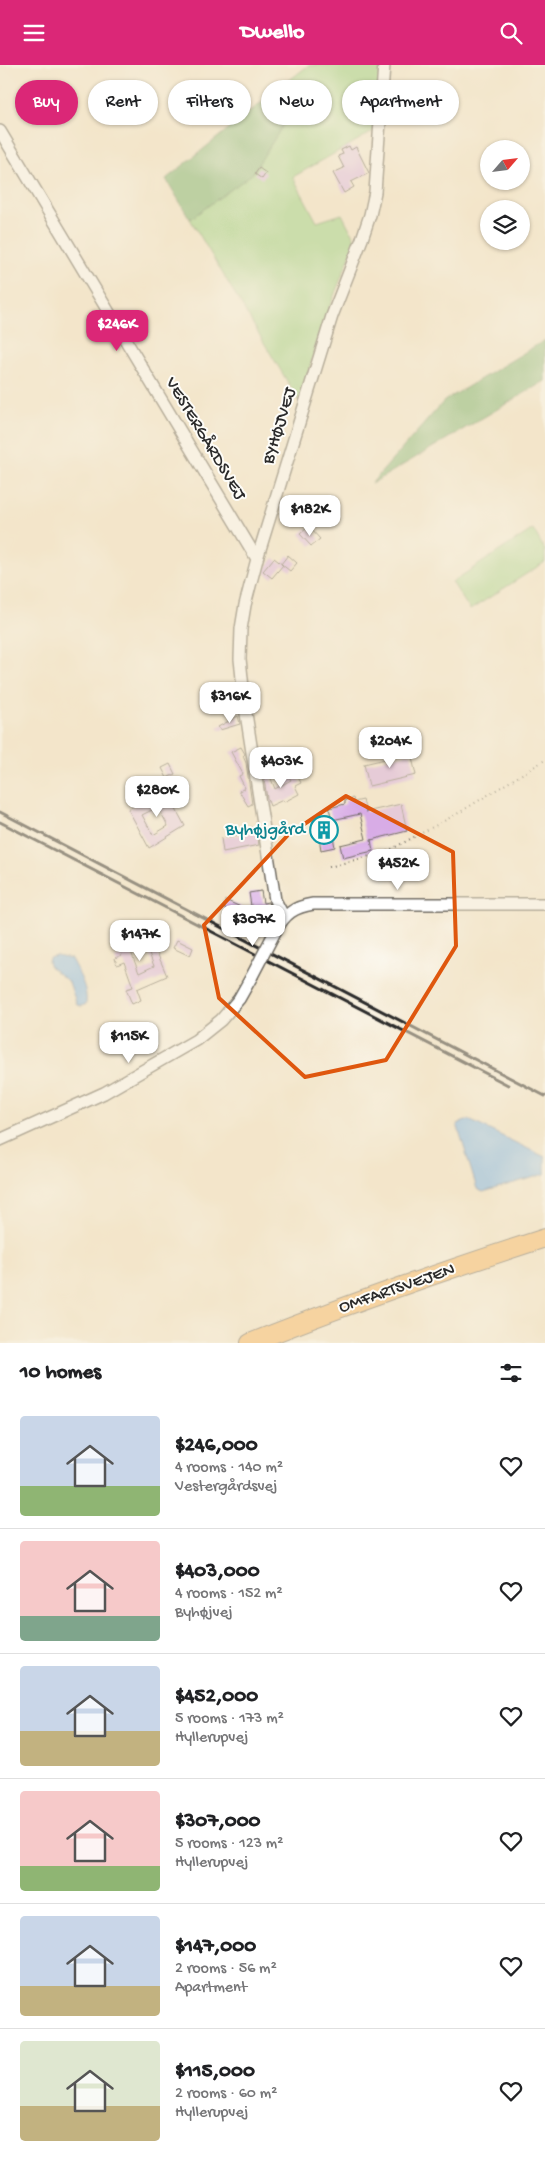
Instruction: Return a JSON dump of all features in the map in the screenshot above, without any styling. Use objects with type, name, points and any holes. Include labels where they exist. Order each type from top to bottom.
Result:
[{"type":"main road","name":"OMFARTSVEJEN","points":[[250,1343],[491,1255],[545,1239]]},
{"type":"street","name":"BYHØJVEJ","points":[[284,917],[275,900],[245,707],[240,659],[241,629],[244,605],[257,559],[332,316],[370,215],[375,192],[384,65]]},
{"type":"street","name":"VESTERGÅRDSVEJ","points":[[0,131],[257,559]]},
{"type":"street","points":[[0,1140],[104,1093],[196,1040],[221,1021],[239,999],[284,917],[293,909],[313,904],[545,905]]},
{"type":"path","points":[[329,867],[388,851],[458,814],[545,760]]},
{"type":"highlighted area","points":[[346,796],[453,852],[456,946],[386,1060],[305,1077],[219,998],[204,925],[288,835]]},
{"type":"green space","points":[[309,65],[381,65],[379,80],[342,80],[342,125],[375,125],[374,131],[293,177],[317,222],[342,214],[356,241],[328,311],[299,401],[190,219],[252,173],[283,125],[332,125],[332,80],[290,80]]},
{"type":"green space","points":[[261,103],[261,125],[283,125],[252,174],[190,219],[166,179],[233,125],[251,125],[251,111]]},
{"type":"green space","points":[[545,340],[545,381],[371,484],[444,401]]},
{"type":"green space","points":[[533,529],[545,550],[545,562],[470,610],[452,582]]},
{"type":"water","points":[[56,956],[71,959],[86,992],[86,1004],[82,1006],[77,1005],[69,982],[50,967],[49,958]]},
{"type":"water","points":[[469,1120],[545,1157],[545,1174],[483,1192],[477,1189],[457,1124]]},
{"type":"building","points":[[349,146],[351,150],[356,147],[369,173],[351,182],[354,187],[344,193],[333,173],[344,168],[338,156],[343,154],[341,150]]},
{"type":"building","points":[[259,168],[266,173],[262,179],[255,174]]},
{"type":"building","points":[[307,528],[310,531],[311,529],[320,539],[311,546],[300,534]]},
{"type":"building","points":[[288,555],[297,563],[290,571],[281,564]]},
{"type":"building","points":[[274,558],[283,565],[272,578],[263,571]]},
{"type":"building","points":[[238,716],[240,724],[220,730],[218,727]]},
{"type":"building","points":[[241,747],[245,754],[243,756],[246,763],[252,804],[248,806],[239,791],[245,788],[239,776],[243,774],[231,752]]},
{"type":"building","points":[[411,753],[416,775],[369,786],[364,764]]},
{"type":"building","points":[[170,764],[175,774],[167,778],[162,768]]},
{"type":"building","points":[[268,771],[275,789],[291,780],[289,777],[296,773],[301,783],[295,786],[299,794],[284,802],[283,800],[270,806],[263,773]]},
{"type":"building","points":[[165,789],[185,826],[149,848],[128,809]],"holes":[[[158,807],[168,826],[153,835],[142,815]]]},
{"type":"building","points":[[353,798],[354,802],[363,800],[366,812],[401,804],[407,831],[371,840],[373,851],[343,858],[340,845],[366,839],[360,814],[332,820],[329,808],[345,804],[345,800]]},
{"type":"building","name":"Byhøjgård","points":[[329,817],[335,847],[321,850],[316,819]]},
{"type":"building","points":[[252,827],[253,833],[257,832],[259,845],[223,852],[221,838],[243,834],[242,829]]},
{"type":"building","points":[[261,891],[263,903],[268,902],[269,905],[272,922],[269,927],[265,928],[264,924],[260,925],[258,909],[244,917],[223,908],[225,900],[252,912],[249,893]]},
{"type":"building","points":[[147,929],[167,976],[137,989],[141,1000],[132,1004],[126,989],[133,987],[124,962],[117,965],[115,958],[122,955],[117,942]],"holes":[[[146,946],[154,966],[139,973],[131,952]]]},
{"type":"building","points":[[177,940],[193,948],[190,956],[173,948]]},
{"type":"railway","points":[[0,812],[545,1096]]},
{"type":"railway","points":[[0,822],[508,1085]]},
{"type":"place","name":"Byhøjgård","points":[[324,830]]}]
